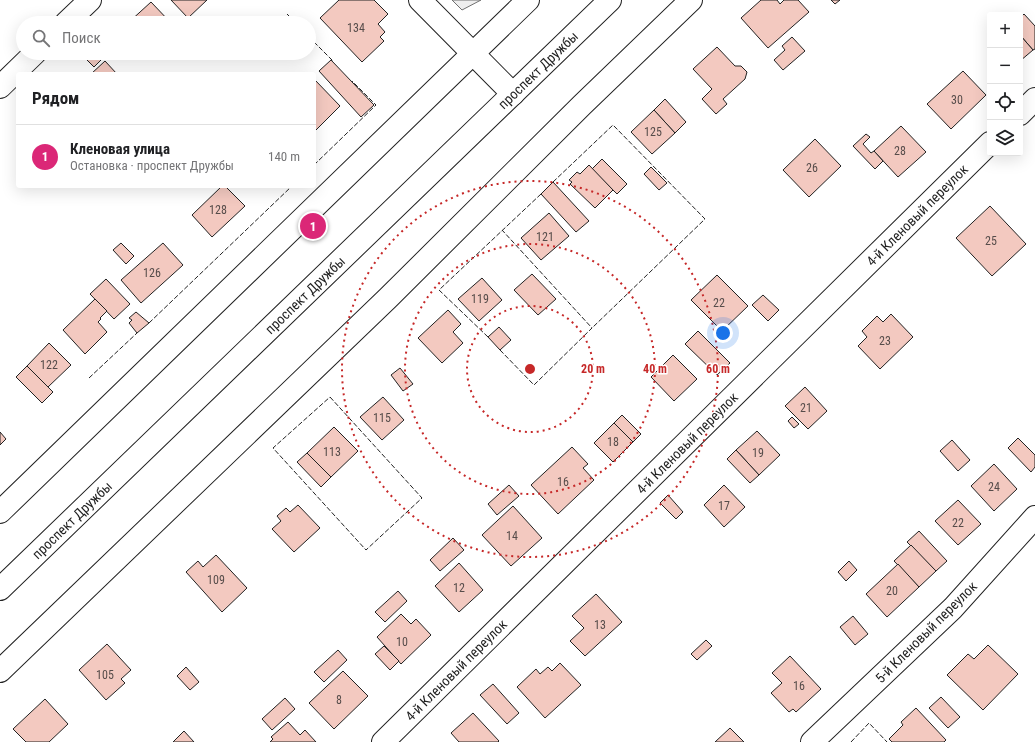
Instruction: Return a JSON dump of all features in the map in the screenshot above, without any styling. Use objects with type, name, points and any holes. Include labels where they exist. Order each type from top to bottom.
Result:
[{"type":"street","points":[[73,16],[90,0]]},
{"type":"street","points":[[420,0],[513,94]]},
{"type":"street","points":[[0,512],[528,0]]},
{"type":"street","name":"проспект Дружбы","points":[[0,590],[610,0]]},
{"type":"street","points":[[0,672],[388,298],[582,105],[691,0]]},
{"type":"street","points":[[0,87],[28,60]]},
{"type":"street","points":[[1023,111],[1035,99]]},
{"type":"street","name":"4-й Кленовый переулок","points":[[383,742],[987,147]]},
{"type":"street","name":"5-й Кленовый переулок","points":[[812,742],[953,608],[1035,517]]},
{"type":"shaded area","points":[[452,0],[481,0],[462,10]]},
{"type":"building","points":[[171,0],[207,0],[190,16],[186,16]]},
{"type":"building","points":[[339,0],[374,0],[388,14],[378,24],[385,32],[380,37],[384,41],[362,62],[320,18]]},
{"type":"building","points":[[761,0],[777,0],[780,4],[784,0],[798,0],[809,12],[768,48],[741,18]]},
{"type":"building","points":[[831,0],[840,0],[835,4]]},
{"type":"building","points":[[151,2],[164,16],[136,16]]},
{"type":"building","points":[[1024,14],[1035,26],[1035,49],[1033,50],[1023,38]]},
{"type":"building","points":[[792,37],[805,51],[783,70],[774,60],[785,50],[782,46]]},
{"type":"building","points":[[1023,38],[1033,50],[1023,58]]},
{"type":"building","points":[[717,47],[735,66],[741,66],[747,72],[745,79],[723,99],[727,104],[716,114],[702,99],[712,89],[693,69]]},
{"type":"building","points":[[87,60],[101,60],[94,67]]},
{"type":"building","points":[[331,60],[374,105],[361,117],[319,71]]},
{"type":"building","points":[[105,61],[115,72],[93,72]]},
{"type":"building","points":[[963,71],[986,95],[951,129],[927,104]]},
{"type":"building","points":[[316,81],[340,106],[316,130]]},
{"type":"building","points":[[665,99],[686,122],[675,133],[654,110]]},
{"type":"building","points":[[654,110],[675,133],[652,154],[631,132]]},
{"type":"building","points":[[901,126],[926,152],[898,177],[874,151]]},
{"type":"building","points":[[866,134],[870,137],[863,144],[871,153],[874,151],[883,161],[875,169],[853,146]]},
{"type":"building","points":[[815,139],[841,166],[809,197],[783,170]]},
{"type":"building","points":[[602,159],[627,184],[617,194],[592,169]]},
{"type":"building","points":[[589,165],[613,190],[595,208],[570,184],[572,182],[569,180],[577,172],[580,174]]},
{"type":"building","points":[[651,167],[667,183],[659,190],[644,174]]},
{"type":"building","points":[[553,182],[589,221],[576,232],[541,194]]},
{"type":"building","points":[[220,188],[227,188],[245,206],[212,237],[192,215]]},
{"type":"building","points":[[990,206],[1026,244],[992,276],[956,238]]},
{"type":"building","points":[[549,213],[569,236],[541,260],[521,238]]},
{"type":"building","points":[[121,243],[134,256],[126,264],[113,250]]},
{"type":"building","points":[[163,243],[183,265],[141,303],[121,280]]},
{"type":"building","points":[[532,274],[556,299],[538,315],[514,290]]},
{"type":"building","points":[[717,275],[748,306],[722,331],[691,300]]},
{"type":"building","points":[[482,278],[502,300],[479,321],[458,299]]},
{"type":"building","points":[[106,279],[130,304],[114,319],[90,294]]},
{"type":"building","points":[[763,295],[779,310],[768,321],[752,305]]},
{"type":"building","points":[[95,299],[107,311],[98,322],[107,332],[85,354],[63,330]]},
{"type":"building","points":[[448,310],[461,324],[453,332],[463,343],[442,363],[418,338]]},
{"type":"building","points":[[136,312],[149,323],[137,333],[129,323],[132,320],[129,318]]},
{"type":"building","points":[[891,314],[913,337],[880,369],[858,346],[867,337],[862,331],[877,316],[883,322]]},
{"type":"building","points":[[499,327],[511,340],[500,350],[488,337]]},
{"type":"building","points":[[698,331],[730,363],[717,375],[685,344]]},
{"type":"building","points":[[49,343],[71,365],[48,387],[27,366]]},
{"type":"building","points":[[673,355],[697,379],[674,401],[651,377]]},
{"type":"building","points":[[27,366],[53,392],[42,403],[16,377]]},
{"type":"building","points":[[400,368],[413,384],[403,391],[391,375]]},
{"type":"building","points":[[805,387],[827,411],[808,429],[785,406]]},
{"type":"building","points":[[383,397],[404,420],[382,440],[360,417]]},
{"type":"building","points":[[622,415],[641,434],[633,442],[614,423]]},
{"type":"building","points":[[792,417],[799,424],[794,428],[788,421]]},
{"type":"building","points":[[614,423],[633,442],[613,462],[594,443]]},
{"type":"building","points":[[334,427],[358,451],[331,477],[307,453]]},
{"type":"building","points":[[757,431],[780,455],[759,475],[736,450]]},
{"type":"building","points":[[0,432],[6,439],[0,445]]},
{"type":"building","points":[[1018,438],[1035,455],[1035,467],[1031,472],[1008,448]]},
{"type":"building","points":[[952,440],[970,460],[958,471],[940,451]]},
{"type":"building","points":[[572,447],[588,464],[583,468],[594,480],[558,514],[531,485]]},
{"type":"building","points":[[736,450],[759,475],[750,483],[727,459]]},
{"type":"building","points":[[307,453],[331,477],[321,487],[297,462]]},
{"type":"building","points":[[994,464],[1017,489],[994,511],[971,486]]},
{"type":"building","points":[[509,485],[519,496],[497,515],[488,504]]},
{"type":"building","points":[[724,485],[745,507],[724,527],[704,505]]},
{"type":"building","points":[[668,495],[683,512],[676,519],[660,503]]},
{"type":"building","points":[[958,500],[981,524],[958,545],[935,521]]},
{"type":"building","points":[[298,505],[320,528],[294,552],[272,529],[281,521],[277,516],[286,508],[290,512]]},
{"type":"building","points":[[513,506],[542,538],[511,566],[482,535]]},
{"type":"building","points":[[919,531],[947,561],[936,571],[907,542]]},
{"type":"building","points":[[453,538],[464,550],[440,571],[430,560]]},
{"type":"building","points":[[911,545],[936,571],[919,587],[894,561]]},
{"type":"building","points":[[216,555],[247,588],[222,612],[186,572],[198,561],[203,567]]},
{"type":"building","points":[[849,561],[857,570],[846,581],[838,572]]},
{"type":"building","points":[[459,563],[483,590],[459,612],[435,586]]},
{"type":"building","points":[[898,564],[919,587],[887,617],[866,594]]},
{"type":"building","points":[[398,591],[407,601],[385,622],[375,612]]},
{"type":"building","points":[[596,594],[622,622],[585,656],[570,641],[584,628],[572,616]]},
{"type":"building","points":[[401,614],[411,624],[416,619],[431,635],[401,664],[377,637]]},
{"type":"building","points":[[853,616],[868,634],[855,645],[840,627]]},
{"type":"building","points":[[706,640],[712,646],[697,660],[691,654]]},
{"type":"building","points":[[107,644],[131,670],[121,679],[125,683],[106,700],[79,670]]},
{"type":"building","points":[[988,645],[1018,674],[983,710],[947,675],[968,654],[974,659]]},
{"type":"building","points":[[384,646],[399,661],[390,670],[375,654]]},
{"type":"building","points":[[338,650],[347,660],[324,682],[314,672]]},
{"type":"building","points":[[790,656],[821,689],[796,712],[793,709],[789,712],[771,693],[782,683],[772,673]]},
{"type":"building","points":[[560,663],[581,685],[545,718],[517,687],[536,669],[540,674],[548,667],[552,671]]},
{"type":"building","points":[[186,667],[199,682],[190,690],[177,676]]},
{"type":"building","points":[[343,671],[368,696],[334,729],[309,703]]},
{"type":"building","points":[[493,684],[519,713],[507,724],[480,695]]},
{"type":"building","points":[[941,697],[960,717],[948,728],[929,708]]},
{"type":"building","points":[[285,698],[295,709],[272,730],[262,719]]},
{"type":"building","points":[[45,699],[68,724],[49,742],[26,742],[13,729]]},
{"type":"building","points":[[916,708],[946,740],[944,742],[892,742],[889,739],[903,725],[901,722]]},
{"type":"building","points":[[473,713],[499,741],[498,742],[459,742],[451,733]]},
{"type":"building","points":[[288,722],[300,735],[305,730],[316,742],[270,742],[273,739],[271,737]]},
{"type":"building","points":[[730,728],[744,742],[715,742]]},
{"type":"building","points":[[184,731],[194,742],[173,742]]},
{"type":"fence","points":[[316,44],[333,61]]},
{"type":"fence","points":[[316,163],[376,105],[352,81]]},
{"type":"fence","points":[[553,182],[613,125],[705,219],[592,328]]},
{"type":"fence","points":[[149,323],[290,188]]},
{"type":"fence","points":[[488,337],[439,290],[541,194]]},
{"type":"fence","points":[[500,350],[534,385],[592,328],[502,230]]},
{"type":"fence","points":[[89,378],[137,333]]},
{"type":"fence","points":[[330,397],[422,498],[366,550],[273,448],[330,397]]},
{"type":"fence","points":[[851,742],[869,723],[887,742]]},
{"type":"place","name":"Кленовая улица","points":[[313,226]]}]
